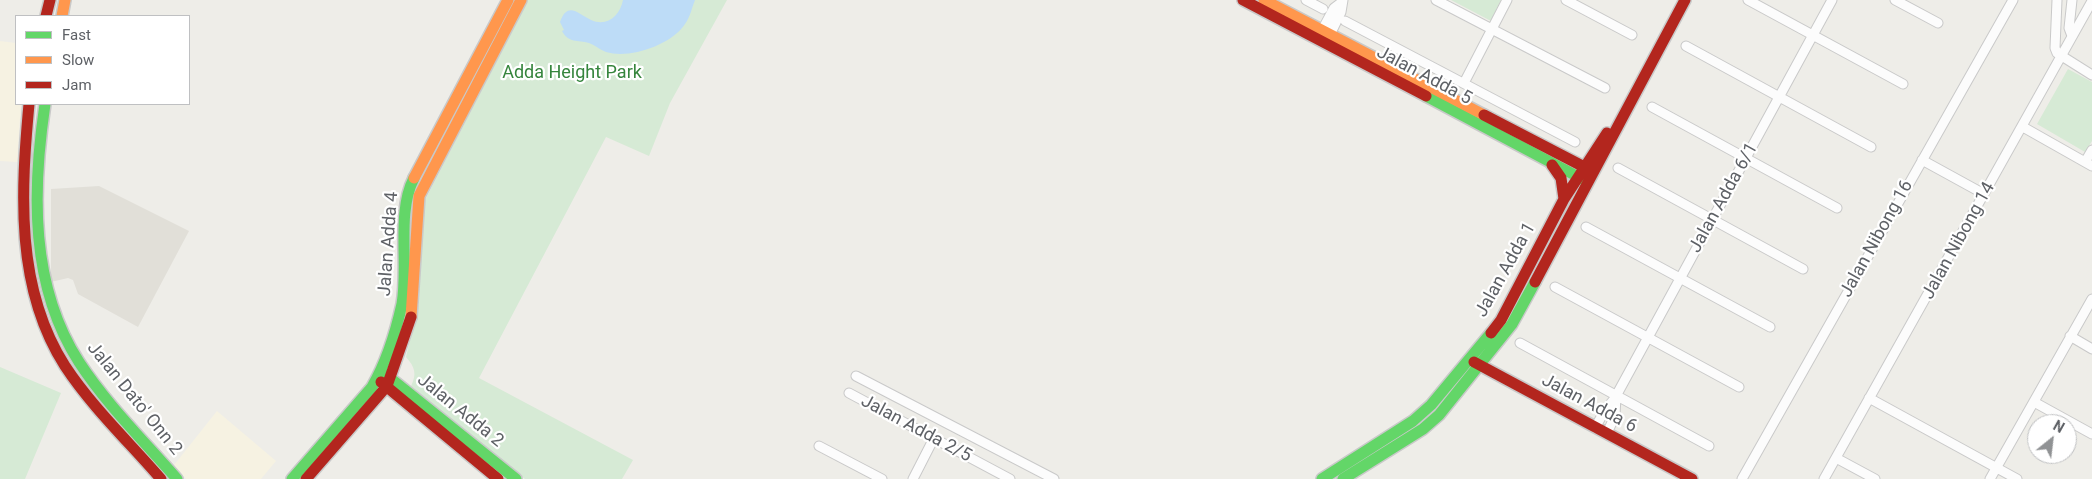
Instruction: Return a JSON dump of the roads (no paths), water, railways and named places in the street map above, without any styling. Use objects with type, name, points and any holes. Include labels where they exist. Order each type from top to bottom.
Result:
[{"type":"street","points":[[46,15],[50,0]]},
{"type":"street","points":[[62,15],[65,0]]},
{"type":"street","name":"Jalan Adda 4","points":[[300,477],[384,378],[402,303],[405,222],[410,186],[508,0]]},
{"type":"street","name":"Jalan Adda 4","points":[[300,477],[372,403],[384,378],[411,318],[419,196],[521,0]]},
{"type":"street","name":"Jalan Adda 5","points":[[1243,0],[1324,36],[1559,154],[1586,175]]},
{"type":"street","name":"Jalan Adda 5","points":[[1264,0],[1324,36],[1550,162],[1586,175]]},
{"type":"street","points":[[1306,0],[1323,9]]},
{"type":"street","points":[[1436,0],[1605,88]]},
{"type":"street","points":[[1464,83],[1507,0]]},
{"type":"street","points":[[1566,0],[1632,35]]},
{"type":"street","name":"Jalan Adda 1","points":[[1322,479],[1413,421],[1512,324],[1586,175],[1624,111],[1685,0]]},
{"type":"street","points":[[1748,0],[1903,84]]},
{"type":"street","name":"Jalan Adda 6/1","points":[[1616,396],[1832,0]]},
{"type":"street","points":[[1895,0],[1938,24]]},
{"type":"street","name":"Jalan Nibong 16","points":[[1742,479],[2013,0]]},
{"type":"street","points":[[2057,0],[2055,48],[2060,57],[2092,75]]},
{"type":"street","points":[[2072,0],[2069,28],[2072,36]]},
{"type":"street","points":[[1324,36],[1334,8],[1342,1]]},
{"type":"street","name":"Jalan Nibong 14","points":[[1824,479],[2092,2]]},
{"type":"street","points":[[1346,21],[1575,142]]},
{"type":"street","points":[[1686,46],[1871,147]]},
{"type":"street","name":"Jalan Dato' Onn 2","points":[[29,105],[23,196],[24,227],[28,265],[45,326],[65,365],[99,408],[161,479]]},
{"type":"street","name":"Jalan Dato' Onn 2","points":[[45,105],[39,135],[38,224],[43,273],[63,335],[78,362],[177,479]]},
{"type":"street","points":[[1652,107],[1837,208]]},
{"type":"street","name":"Jalan Adda 1","points":[[1342,479],[1423,429],[1439,415],[1501,320],[1564,199],[1586,175],[1598,145],[1624,111]]},
{"type":"street","points":[[2023,127],[2089,164],[2092,150]]},
{"type":"street","points":[[1559,154],[1573,155],[1586,153],[1598,145]]},
{"type":"street","points":[[1922,160],[1984,194]]},
{"type":"street","points":[[1550,162],[1561,178],[1564,199]]},
{"type":"street","points":[[1618,168],[1803,269]]},
{"type":"street","points":[[1586,227],[1770,327]]},
{"type":"street","points":[[1555,287],[1739,387]]},
{"type":"street","points":[[1990,479],[2092,299]]},
{"type":"street","points":[[2070,336],[2092,349]]},
{"type":"street","points":[[1520,343],[1709,446]]},
{"type":"street","name":"Jalan Adda 6","points":[[1475,362],[1692,479]]},
{"type":"street","points":[[856,376],[1054,479]]},
{"type":"street","name":"Jalan Adda 2","points":[[384,378],[408,404],[498,479]]},
{"type":"street","name":"Jalan Adda 2","points":[[384,378],[516,479]]},
{"type":"street","name":"Jalan Adda 2/5","points":[[849,393],[1010,479]]},
{"type":"street","points":[[372,403],[387,394],[408,404]]},
{"type":"street","points":[[1595,428],[1605,410],[1616,396]]},
{"type":"street","points":[[1607,434],[1615,416],[1616,396]]},
{"type":"street","points":[[1869,398],[2017,479]]},
{"type":"street","points":[[2034,402],[2092,434]]},
{"type":"street","points":[[913,479],[934,438]]},
{"type":"street","points":[[819,446],[882,479]]},
{"type":"street","points":[[1836,458],[1875,479]]},
{"type":"water","points":[[623,0],[695,0],[687,21],[682,28],[667,40],[636,52],[615,54],[606,52],[589,43],[570,39],[564,35],[560,22],[563,15],[570,10],[591,20],[602,22],[612,19],[616,15]]},
{"type":"park label","name":"Adda Height Park","points":[[572,73]]}]
